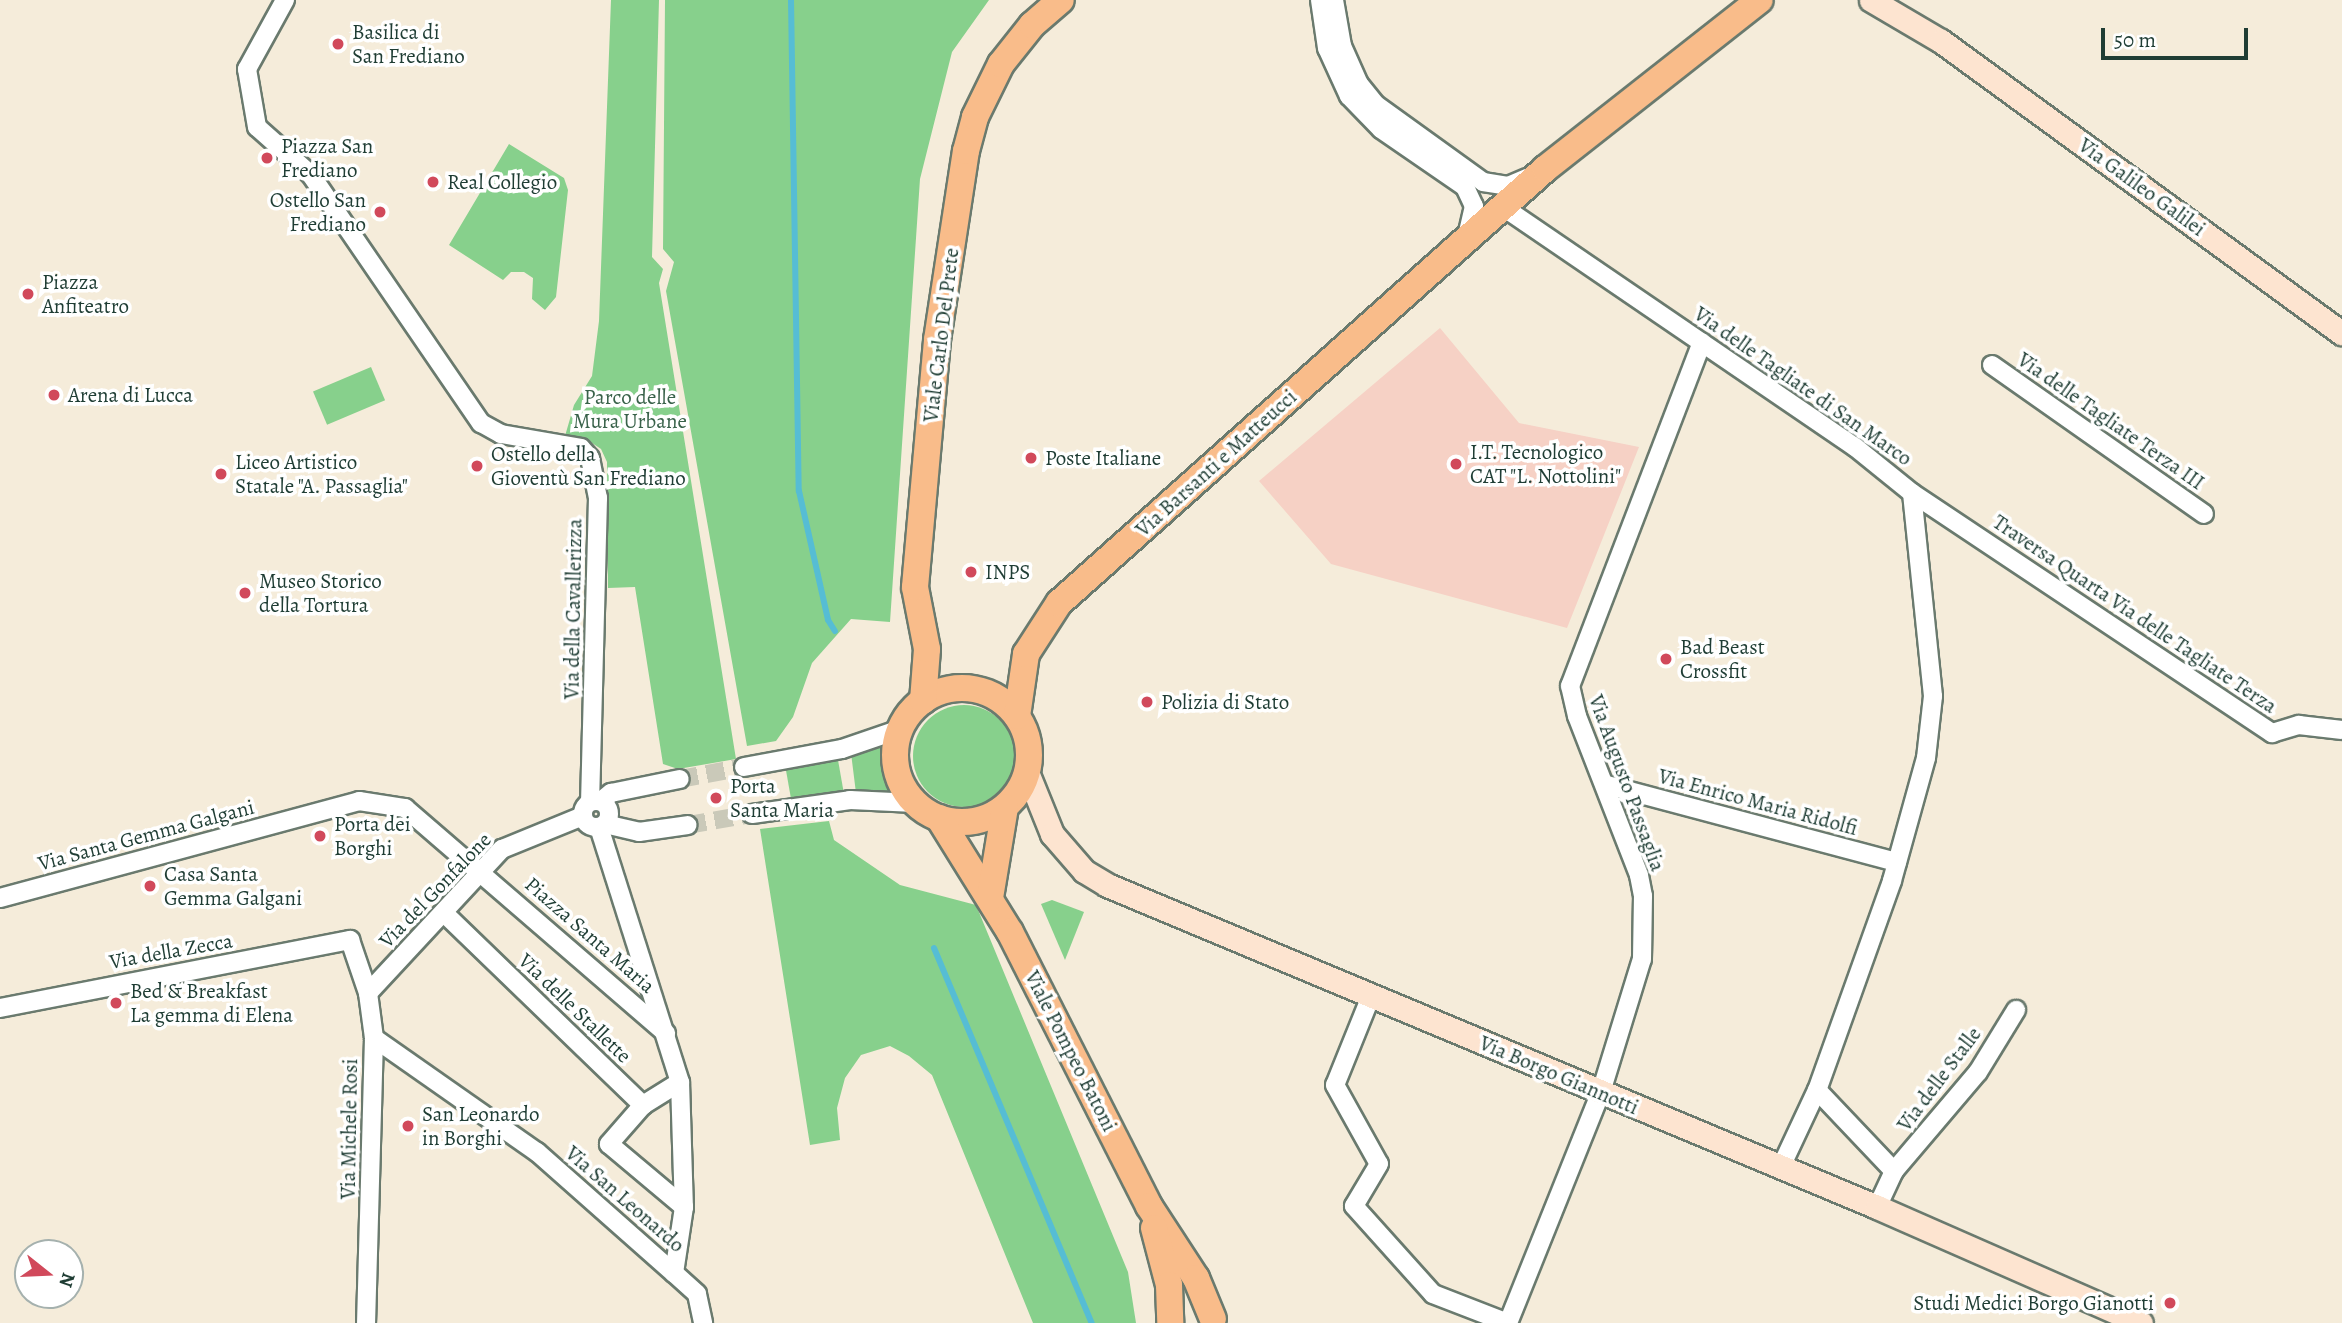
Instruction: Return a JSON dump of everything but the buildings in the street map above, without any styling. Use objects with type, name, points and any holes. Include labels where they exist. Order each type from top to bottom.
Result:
[{"type":"main road","name":"Viale Carlo Del Prete","points":[[923,701],[927,649],[915,587],[937,340],[966,151],[975,117],[1001,64],[1032,25],[1061,0]]},
{"type":"main road","name":"Via Barsanti e Matteucci","points":[[1017,716],[1026,654],[1059,603],[1545,169],[1760,0]]},
{"type":"main road","points":[[990,898],[1005,807],[1027,772],[1028,743],[1017,716],[996,697],[975,689],[945,690],[923,701],[900,729],[896,768],[915,803],[939,818],[976,821],[1005,807]]},
{"type":"main road","name":"Viale Pompeo Batoni","points":[[939,818],[990,898],[1149,1206],[1196,1278],[1216,1321]]},
{"type":"main road","name":"Viale Pompeo Batoni","points":[[1149,1206],[1169,1284],[1170,1323]]},
{"type":"main road","points":[[1177,1323],[1194,1315],[1216,1321]]},
{"type":"street","name":"Via della Cavallerizza","points":[[285,0],[247,69],[257,127],[311,175],[481,423],[501,433],[581,449],[590,458],[598,498],[591,806],[609,811],[602,826]]},
{"type":"street","points":[[1320,0],[1327,48],[1349,96],[1381,129],[1448,172],[1469,193],[1474,212],[1466,240]]},
{"type":"street","name":"Via Barsanti e Matteucci","points":[[1334,0],[1336,27],[1349,64],[1364,92],[1381,108],[1492,186],[1518,182],[1545,169]]},
{"type":"street","name":"Via Galileo Galilei","points":[[1871,0],[1941,41],[2342,333]]},
{"type":"street","name":"Via Galileo Galilei","points":[[1904,0],[1941,41]]},
{"type":"street","name":"Via delle Tagliate di San Marco","points":[[1503,208],[1855,447],[1912,493],[1924,588],[1932,722],[1897,862],[1817,1090],[1781,1167]]},
{"type":"street","name":"Via Augusto Passaglia","points":[[1508,1323],[1601,1093],[1637,985],[1644,924],[1639,875],[1607,785],[1577,716],[1570,687],[1703,342]]},
{"type":"street","name":"Via delle Tagliate Terza III","points":[[1992,365],[2204,514]]},
{"type":"street","name":"Traversa Quarta Via delle Tagliate Terza","points":[[1912,493],[2272,733],[2299,725],[2342,730]]},
{"type":"street","points":[[744,767],[842,749],[900,729]]},
{"type":"street","name":"Via Borgo Giannotti","points":[[1027,772],[1046,823],[1084,871],[1111,888],[1877,1207],[2141,1323]]},
{"type":"street","points":[[680,779],[611,793],[591,806],[588,825],[639,832],[688,825]]},
{"type":"street","name":"Via Enrico Maria Ridolfi","points":[[1607,785],[1897,862]]},
{"type":"street","points":[[752,814],[850,800],[915,803]]},
{"type":"street","name":"Via Santa Gemma Galgani","points":[[0,898],[359,801],[405,808],[483,872]]},
{"type":"street","name":"Via del Gonfalone","points":[[368,993],[502,849],[591,806]]},
{"type":"street","name":"Piazza Santa Maria","points":[[602,826],[680,1082],[684,1207],[674,1273]]},
{"type":"street","name":"Piazza Santa Maria","points":[[483,872],[666,1033]]},
{"type":"street","name":"Via delle Stallette","points":[[444,913],[643,1105]]},
{"type":"street","name":"Via Michele Rosi","points":[[350,940],[368,993],[374,1038],[366,1323]]},
{"type":"street","name":"Via della Zecca","points":[[0,1006],[350,940]]},
{"type":"street","points":[[1371,996],[1335,1085],[1379,1164],[1354,1206],[1433,1294],[1508,1323]]},
{"type":"street","name":"Via delle Stalle","points":[[1877,1207],[1894,1171],[1978,1072],[2015,1010]]},
{"type":"street","name":"Via San Leonardo","points":[[374,1038],[537,1152],[697,1294],[703,1323]]},
{"type":"street","points":[[680,1082],[643,1105],[609,1143],[684,1207]]},
{"type":"street","points":[[1817,1090],[1894,1171]]},
{"type":"shaded area","name":"I.T. Tecnologico CAT \"L. Nottolini\"","points":[[1440,328],[1519,423],[1639,447],[1567,628],[1331,564],[1259,481]]},
{"type":"green space","name":"Parco delle Mura Urbane","points":[[611,0],[659,0],[652,257],[663,269],[659,283],[736,759],[678,769],[663,764],[635,587],[608,588],[607,462],[601,449],[589,441],[565,436],[574,405],[592,376],[599,321]]},
{"type":"green space","points":[[665,0],[989,0],[952,52],[920,179],[890,622],[851,619],[812,663],[793,717],[776,741],[747,746],[666,291],[674,262],[663,249]]},
{"type":"green space","points":[[509,144],[564,178],[568,190],[556,297],[545,310],[532,299],[533,278],[524,272],[511,272],[503,280],[449,245]]},
{"type":"green space","points":[[371,367],[385,400],[327,425],[313,392]]},
{"type":"green space","points":[[964,705],[984,709],[1000,720],[1011,736],[1015,756],[1011,776],[1000,792],[984,803],[964,807],[944,803],[928,792],[917,776],[913,756],[917,736],[928,720],[944,709]]},
{"type":"green space","points":[[880,745],[889,794],[856,793],[851,753]]},
{"type":"green space","points":[[838,760],[844,795],[792,805],[786,769]]},
{"type":"green space","points":[[829,821],[834,840],[900,885],[976,905],[1128,1272],[1136,1323],[1033,1323],[932,1075],[909,1056],[890,1046],[861,1055],[845,1078],[837,1108],[840,1140],[810,1145],[760,829]]},
{"type":"green space","points":[[1052,900],[1084,912],[1065,960],[1041,904]]},
{"type":"waterway","points":[[791,0],[799,491],[828,620],[835,631]]},
{"type":"waterway","points":[[934,948],[1092,1323]]},
{"type":"tunnel","points":[[680,779],[744,767]]},
{"type":"tunnel","points":[[688,825],[752,814]]},
{"type":"place","name":"Basilica di San Frediano","points":[[338,44]]},
{"type":"place","name":"Piazza San Frediano","points":[[267,158]]},
{"type":"place","name":"Real Collegio","points":[[433,182]]},
{"type":"place","name":"Ostello San Frediano","points":[[380,212]]},
{"type":"place","name":"Piazza Anfiteatro","points":[[28,294]]},
{"type":"place","name":"Arena di Lucca","points":[[54,395]]},
{"type":"place","name":"Poste Italiane","points":[[1031,458]]},
{"type":"place","name":"I.T. Tecnologico CAT \"L. Nottolini\"","points":[[1456,464]]},
{"type":"place","name":"Ostello della Gioventù San Frediano","points":[[477,466]]},
{"type":"place","name":"Liceo Artistico Statale \"A. Passaglia\"","points":[[221,474]]},
{"type":"place","name":"INPS","points":[[971,572]]},
{"type":"place","name":"Museo Storico della Tortura","points":[[245,593]]},
{"type":"place","name":"Bad Beast Crossfit","points":[[1666,659]]},
{"type":"place","name":"Polizia di Stato","points":[[1147,702]]},
{"type":"place","name":"Porta Santa Maria","points":[[716,798]]},
{"type":"place","name":"Porta dei Borghi","points":[[320,836]]},
{"type":"place","name":"Casa Santa Gemma Galgani","points":[[150,886]]},
{"type":"place","name":"Bed & Breakfast La gemma di Elena","points":[[116,1003]]},
{"type":"place","name":"San Leonardo in Borghi","points":[[408,1126]]},
{"type":"place","name":"Studi Medici Borgo Gianotti","points":[[2170,1303]]}]
